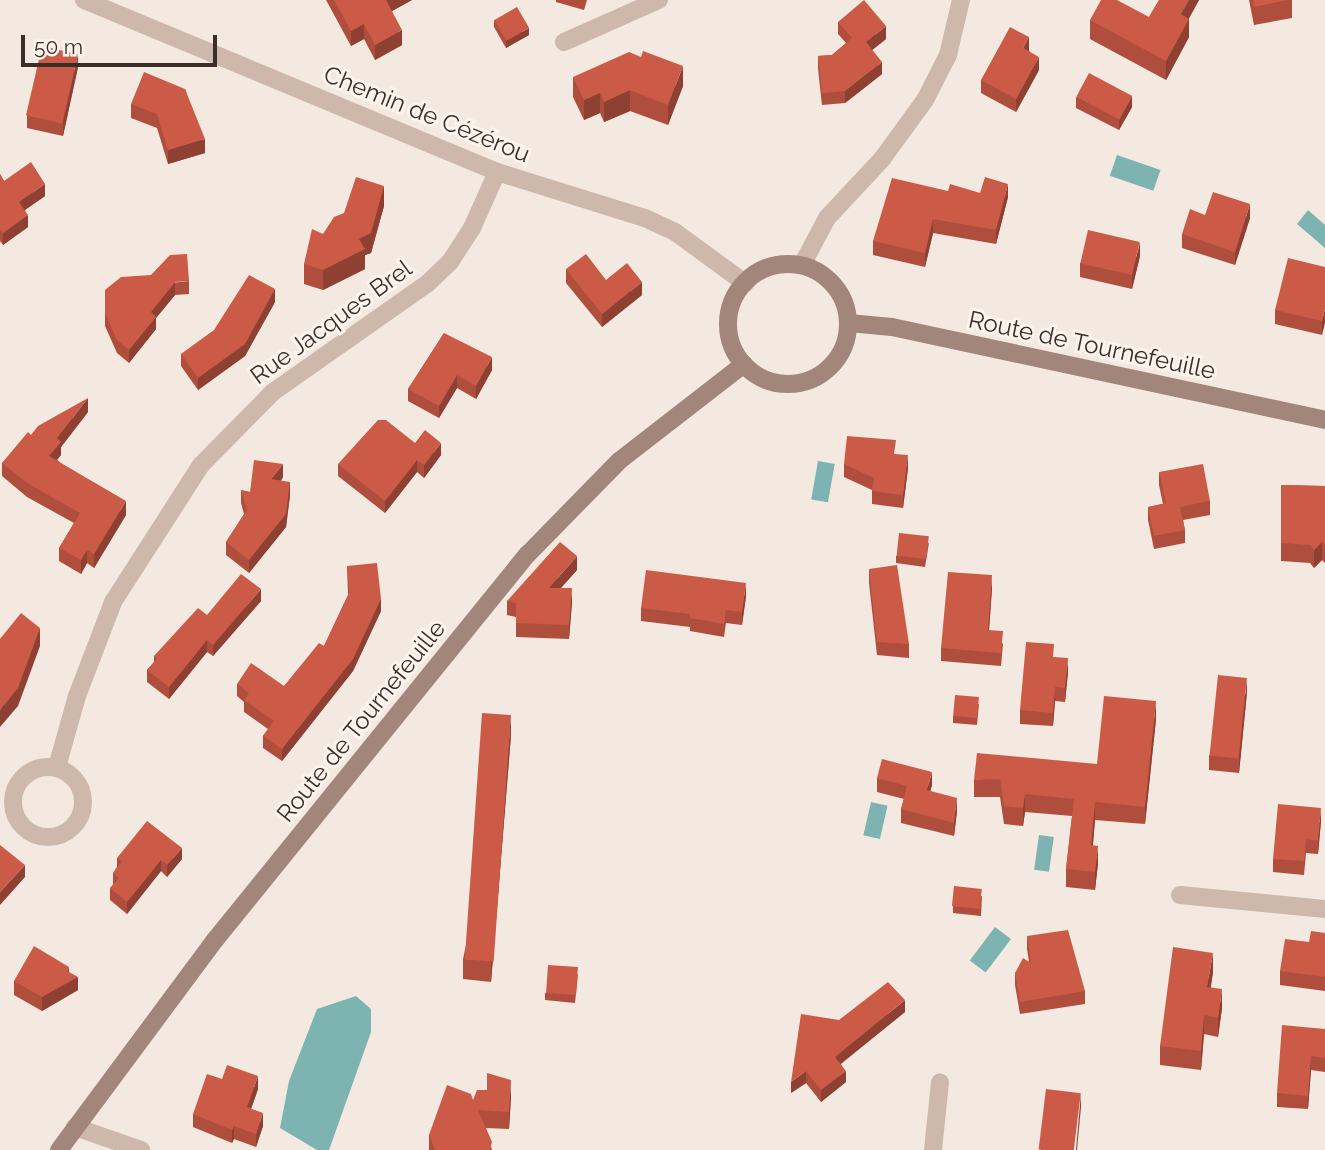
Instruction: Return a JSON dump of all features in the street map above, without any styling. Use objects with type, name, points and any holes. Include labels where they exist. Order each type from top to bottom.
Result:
[{"type":"street","name":"Chemin de Cézérou","points":[[84,0],[497,172],[645,218],[675,232],[746,282]]},
{"type":"street","points":[[564,42],[659,0]]},
{"type":"street","points":[[802,265],[827,218],[882,159],[925,100],[948,55],[961,0]]},
{"type":"street","name":"Rue Jacques Brel","points":[[57,767],[76,696],[113,602],[201,465],[272,392],[443,269],[472,228],[497,172]]},
{"type":"street","points":[[802,265],[833,283],[843,299],[849,323],[844,347],[835,362],[808,381],[772,381],[744,364],[735,352],[728,321],[733,300],[746,282],[770,266],[802,265]]},
{"type":"street","name":"Route de Tournefeuille","points":[[849,323],[892,327],[1325,420]]},
{"type":"street","name":"Route de Tournefeuille","points":[[59,1150],[215,940],[528,554],[619,461],[744,364]]},
{"type":"street","points":[[41,766],[57,767],[72,774],[81,787],[82,811],[70,831],[55,837],[39,836],[25,829],[16,816],[15,793],[27,773],[41,766]]},
{"type":"street","points":[[1180,895],[1325,909]]},
{"type":"street","points":[[933,1150],[940,1082]]},
{"type":"street","points":[[75,1127],[141,1150]]},
{"type":"water","points":[[1117,155],[1160,170],[1153,191],[1110,176]]},
{"type":"water","points":[[1308,210],[1325,225],[1325,248],[1297,224]]},
{"type":"water","points":[[818,461],[835,464],[828,502],[811,499]]},
{"type":"water","points":[[871,802],[888,806],[880,839],[863,835]]},
{"type":"water","points":[[1039,835],[1054,837],[1049,872],[1034,870]]},
{"type":"water","points":[[995,927],[1011,939],[986,973],[970,961]]},
{"type":"water","points":[[356,996],[371,1009],[371,1032],[329,1150],[317,1150],[280,1128],[289,1081],[317,1009]]},
{"type":"building","points":[[334,0],[386,0],[402,30],[375,45],[364,24],[351,31]]},
{"type":"building","points":[[864,0],[886,26],[866,42],[882,62],[845,91],[822,93],[818,56],[832,55],[852,38],[838,22]]},
{"type":"building","points":[[1101,0],[1117,0],[1149,17],[1159,0],[1189,0],[1181,14],[1189,19],[1166,61],[1090,20]]},
{"type":"building","points":[[1253,0],[1288,0],[1254,7]]},
{"type":"building","points":[[517,7],[529,28],[506,41],[494,20]]},
{"type":"building","points":[[1010,27],[1029,37],[1023,48],[1039,57],[1016,99],[981,80]]},
{"type":"building","points":[[42,46],[78,54],[62,124],[26,115]]},
{"type":"building","points":[[643,51],[683,66],[668,105],[630,90],[604,102],[600,93],[584,100],[573,77],[629,52],[641,57]]},
{"type":"building","points":[[144,72],[185,89],[205,139],[168,150],[157,114],[131,104]]},
{"type":"building","points":[[1089,73],[1132,96],[1120,120],[1076,97]]},
{"type":"building","points":[[31,162],[45,184],[19,202],[28,215],[3,233],[0,229],[0,174],[4,181]]},
{"type":"building","points":[[356,177],[384,186],[371,233],[359,239],[365,249],[323,270],[304,264],[312,229],[323,234],[334,217],[344,213]]},
{"type":"building","points":[[985,177],[1008,184],[996,230],[933,219],[925,253],[873,241],[892,178],[948,191],[950,184],[980,193]]},
{"type":"building","points":[[1213,192],[1250,204],[1235,252],[1182,234],[1190,209],[1205,215]]},
{"type":"building","points":[[1088,230],[1140,242],[1132,275],[1080,263]]},
{"type":"building","points":[[187,254],[189,281],[175,282],[151,312],[156,317],[129,350],[117,340],[105,313],[105,290],[121,277],[151,275],[170,255]]},
{"type":"building","points":[[586,254],[606,280],[627,263],[642,282],[602,314],[566,269]]},
{"type":"building","points":[[1288,258],[1325,267],[1325,309],[1322,321],[1275,310]]},
{"type":"building","points":[[249,275],[275,289],[245,344],[198,378],[181,354],[214,330]]},
{"type":"building","points":[[444,333],[492,357],[476,386],[457,375],[439,406],[408,389]]},
{"type":"building","points":[[88,398],[57,438],[61,442],[49,456],[126,501],[94,554],[87,550],[81,560],[59,548],[80,513],[27,483],[2,463],[28,432],[31,435],[38,426]]},
{"type":"building","points":[[378,420],[386,420],[415,443],[425,430],[441,443],[424,465],[417,460],[385,501],[338,464]]},
{"type":"building","points":[[847,436],[896,440],[894,454],[908,455],[903,495],[872,491],[874,478],[844,464]]},
{"type":"building","points":[[254,460],[283,464],[271,479],[290,482],[286,514],[249,560],[226,542],[247,510],[241,490],[250,492]]},
{"type":"building","points":[[1203,464],[1210,501],[1180,507],[1185,530],[1154,536],[1148,507],[1166,503],[1159,472]]},
{"type":"building","points":[[1281,485],[1325,486],[1325,545],[1322,542],[1314,550],[1310,545],[1281,543]]},
{"type":"building","points":[[899,533],[929,536],[926,559],[897,556]]},
{"type":"building","points":[[560,542],[577,556],[549,588],[572,588],[569,625],[516,623],[516,603],[507,601]]},
{"type":"building","points":[[377,563],[381,599],[353,659],[282,749],[263,736],[274,721],[244,700],[249,693],[237,684],[251,663],[284,686],[319,643],[324,646],[349,593],[347,566]]},
{"type":"building","points":[[897,565],[909,644],[877,642],[869,569]]},
{"type":"building","points":[[646,570],[746,583],[742,612],[726,610],[724,624],[690,618],[690,614],[641,608]]},
{"type":"building","points":[[948,572],[992,575],[988,630],[1003,631],[1001,653],[941,648]]},
{"type":"building","points":[[241,574],[261,589],[213,645],[207,640],[169,687],[147,670],[157,659],[154,656],[198,608],[207,615]]},
{"type":"building","points":[[21,613],[40,628],[18,688],[0,710],[0,639]]},
{"type":"building","points":[[1026,642],[1054,644],[1053,657],[1068,658],[1065,688],[1055,687],[1053,713],[1020,710]]},
{"type":"building","points":[[1218,675],[1247,678],[1238,759],[1210,756]]},
{"type":"building","points":[[955,695],[979,697],[977,718],[953,716]]},
{"type":"building","points":[[1104,696],[1156,701],[1145,807],[1095,802],[1091,845],[1098,846],[1095,872],[1066,869],[1074,799],[1025,794],[1023,808],[1004,806],[1000,779],[974,780],[977,753],[1097,764]]},
{"type":"building","points":[[482,713],[511,715],[494,961],[465,959]]},
{"type":"building","points":[[882,759],[932,772],[927,790],[957,798],[954,823],[901,809],[907,786],[877,778]]},
{"type":"building","points":[[1278,804],[1321,808],[1318,841],[1306,839],[1304,861],[1273,859]]},
{"type":"building","points":[[147,821],[182,848],[167,865],[161,860],[127,902],[110,888],[119,878],[113,873],[122,862],[117,858]]},
{"type":"building","points":[[0,845],[25,865],[0,892]]},
{"type":"building","points":[[954,886],[982,889],[980,909],[952,906]]},
{"type":"building","points":[[1068,930],[1085,991],[1020,1002],[1015,973],[1023,958],[1031,963],[1027,936]]},
{"type":"building","points":[[1311,931],[1325,933],[1325,977],[1280,971],[1285,939],[1309,942]]},
{"type":"building","points":[[34,946],[69,967],[67,971],[78,977],[42,997],[14,981]]},
{"type":"building","points":[[1173,947],[1213,953],[1207,987],[1222,989],[1218,1018],[1204,1015],[1201,1051],[1160,1046]]},
{"type":"building","points":[[548,965],[578,967],[576,995],[546,993]]},
{"type":"building","points":[[888,982],[905,1000],[835,1057],[846,1071],[821,1090],[806,1071],[791,1082],[801,1014],[839,1020]]},
{"type":"building","points":[[1282,1025],[1325,1029],[1325,1058],[1311,1056],[1308,1096],[1277,1093]]},
{"type":"building","points":[[227,1065],[258,1076],[247,1107],[263,1113],[256,1134],[234,1126],[232,1130],[193,1114],[207,1074],[222,1079]]},
{"type":"building","points":[[487,1073],[511,1080],[509,1112],[478,1110],[492,1142],[490,1150],[435,1150],[429,1135],[447,1085],[471,1094],[473,1100],[477,1090],[487,1090]]},
{"type":"building","points":[[1046,1089],[1081,1093],[1074,1150],[1039,1150]]}]
